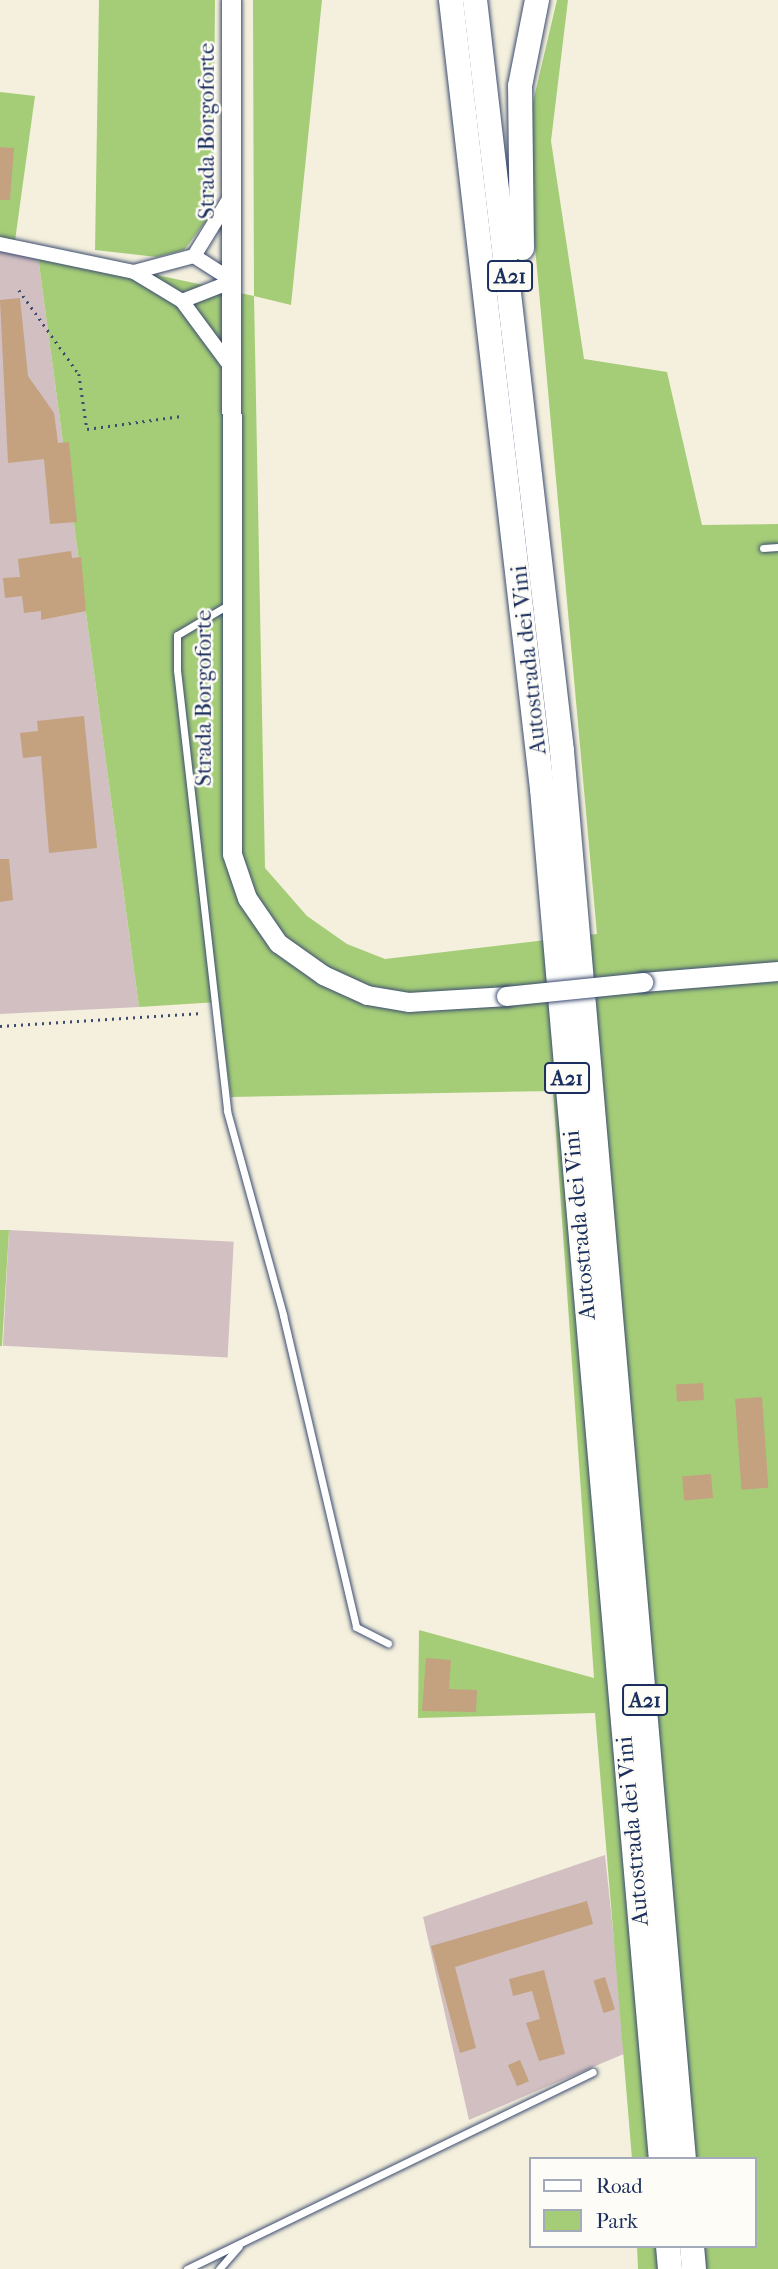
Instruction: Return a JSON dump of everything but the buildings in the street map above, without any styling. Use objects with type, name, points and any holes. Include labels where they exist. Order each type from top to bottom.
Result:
[{"type":"highway","name":"Autostrada dei Vini","points":[[451,0],[542,789],[661,2157]]},
{"type":"highway","name":"Autostrada dei Vini","points":[[475,0],[542,552],[684,2157]]},
{"type":"highway","points":[[537,0],[520,86],[519,192],[538,390],[542,552]]},
{"type":"highway","points":[[668,2248],[670,2269]]},
{"type":"highway","points":[[692,2248],[694,2269]]},
{"type":"main road","name":"Strada Borgoforte","points":[[231,0],[233,371],[228,605],[232,854],[247,898],[278,943],[367,995],[409,1002],[777,972]]},
{"type":"street","points":[[135,272],[194,256],[232,194]]},
{"type":"street","points":[[0,244],[135,272],[182,301],[233,371]]},
{"type":"street","points":[[194,256],[233,281]]},
{"type":"street","points":[[182,301],[233,281]]},
{"type":"lane","points":[[763,548],[778,547]]},
{"type":"lane","points":[[228,605],[177,635],[213,1012],[227,1111],[283,1315],[356,1627],[388,1643]]},
{"type":"lane","points":[[187,2269],[593,2072]]},
{"type":"lane","points":[[219,2269],[242,2243]]},
{"type":"path","points":[[19,290],[79,374],[87,429],[181,416]]},
{"type":"path","points":[[0,1026],[213,1012]]},
{"type":"shaded area","points":[[0,244],[37,249],[139,1007],[0,1014]]},
{"type":"shaded area","points":[[9,1230],[234,1242],[228,1358],[3,1346]]},
{"type":"shaded area","points":[[605,1855],[626,2053],[469,2120],[423,1917]]},
{"type":"green space","points":[[99,0],[215,0],[213,212],[184,250],[157,257],[95,250]]},
{"type":"green space","points":[[253,0],[322,0],[291,305],[254,296]]},
{"type":"green space","points":[[557,0],[568,0],[551,141],[584,359],[667,372],[702,525],[778,524],[778,2269],[638,2269],[637,2248],[757,2248],[757,2157],[632,2157],[595,1713],[418,1718],[419,1630],[594,1678],[553,1091],[231,1097],[218,1002],[139,1007],[37,249],[254,296],[265,868],[307,916],[347,944],[385,959],[597,934],[525,136]]},
{"type":"green space","points":[[0,92],[35,96],[14,248],[0,244]]},
{"type":"green space","points":[[0,1230],[9,1230],[2,1346],[0,1346]]}]
